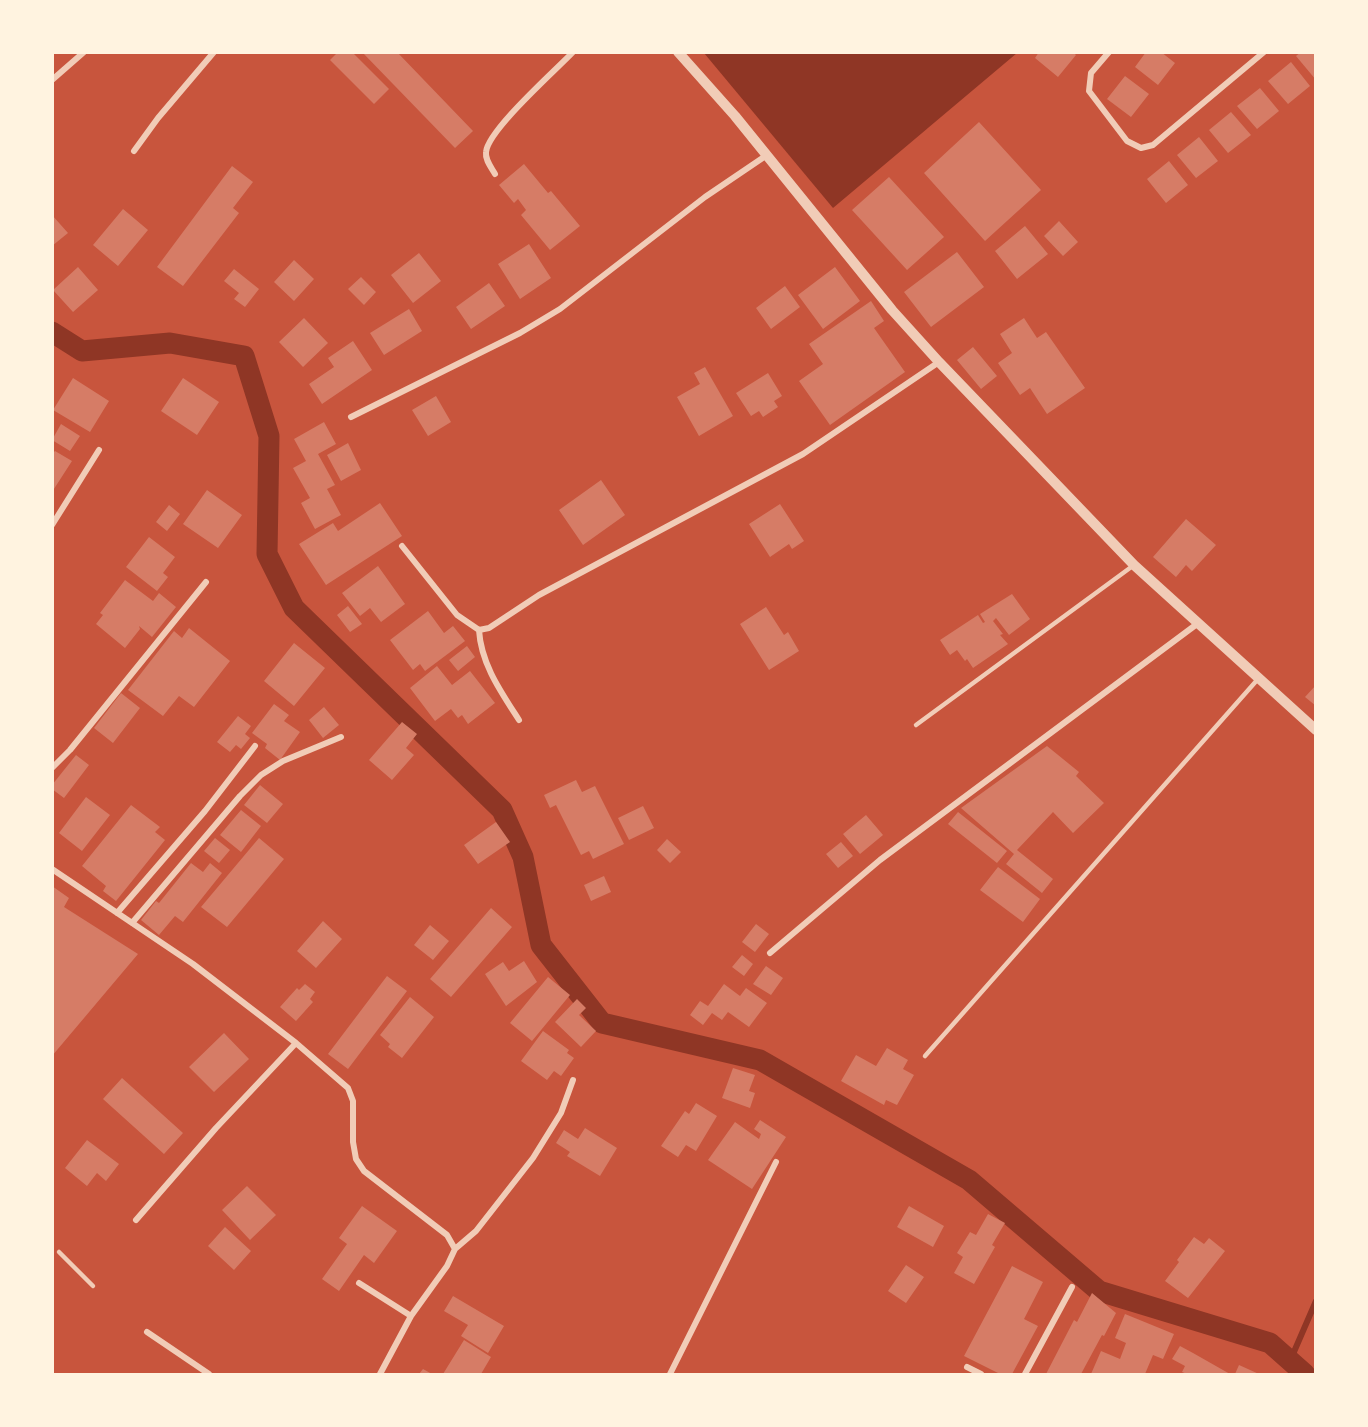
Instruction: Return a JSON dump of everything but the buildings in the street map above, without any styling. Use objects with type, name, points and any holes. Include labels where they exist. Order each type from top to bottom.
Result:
[{"type":"street","points":[[52,81],[84,52]]},
{"type":"street","points":[[134,151],[158,118],[214,52]]},
{"type":"street","points":[[495,174],[486,159],[486,151],[490,142],[505,121],[573,52]]},
{"type":"street","points":[[678,52],[735,116],[892,310],[939,362],[1134,565],[1316,730]]},
{"type":"street","points":[[1109,52],[1090,73],[1089,91],[1127,141],[1141,148],[1153,144],[1264,52]]},
{"type":"street","points":[[351,417],[520,333],[560,309],[705,197],[767,155]]},
{"type":"street","points":[[402,546],[457,615],[479,630],[489,628],[540,595],[789,462],[939,362]]},
{"type":"street","points":[[52,525],[99,450]]},
{"type":"street","points":[[52,768],[70,750],[206,582]]},
{"type":"street","points":[[770,953],[880,860],[1197,624]]},
{"type":"street","points":[[479,630],[484,659],[519,720]]},
{"type":"street","points":[[132,923],[240,796],[261,775],[283,760],[341,737]]},
{"type":"street","points":[[117,913],[205,811],[255,746]]},
{"type":"street","points":[[52,869],[193,964],[296,1043],[348,1088],[353,1101],[353,1142],[356,1160],[364,1170],[447,1235],[455,1249]]},
{"type":"street","points":[[136,1220],[216,1128],[296,1043]]},
{"type":"street","points":[[380,1374],[411,1316],[447,1266],[455,1249],[476,1231],[533,1158],[561,1113],[573,1080]]},
{"type":"street","points":[[670,1374],[776,1162]]},
{"type":"street","points":[[359,1283],[411,1316]]},
{"type":"street","points":[[1025,1374],[1071,1287]]},
{"type":"street","points":[[147,1332],[209,1374]]},
{"type":"street","points":[[967,1367],[981,1374]]},
{"type":"lane","points":[[916,725],[1134,565]]},
{"type":"lane","points":[[924,1056],[1258,679]]},
{"type":"lane","points":[[59,1252],[93,1286]]},
{"type":"shaded area","points":[[704,53],[1017,53],[833,208]]},
{"type":"waterway","points":[[52,332],[82,351],[170,343],[244,356],[269,436],[267,554],[294,608],[502,810],[523,857],[541,945],[602,1023],[760,1060],[969,1180],[1099,1291],[1270,1343],[1305,1374]]},
{"type":"waterway","points":[[1290,1361],[1316,1301]]}]
